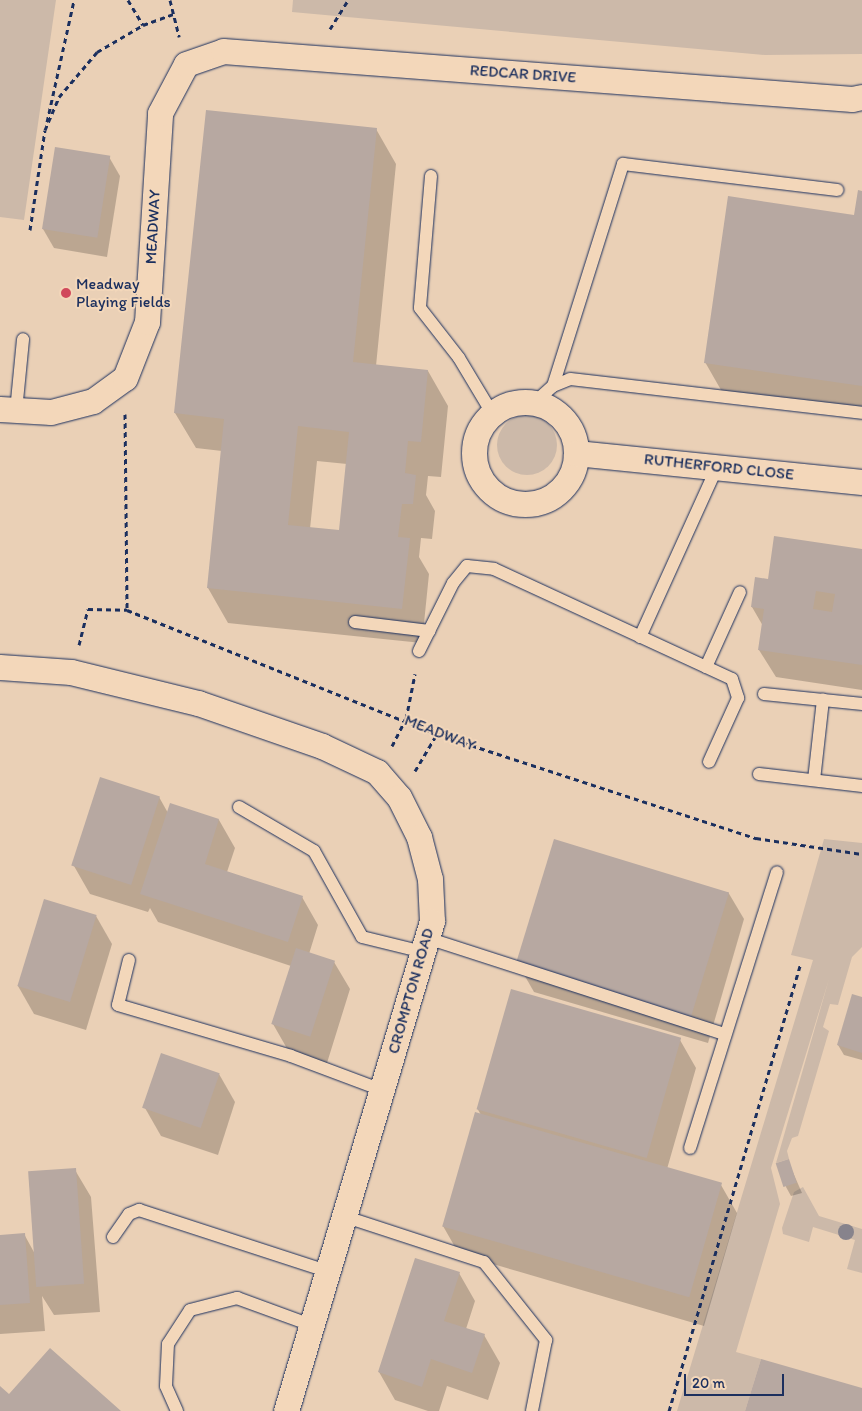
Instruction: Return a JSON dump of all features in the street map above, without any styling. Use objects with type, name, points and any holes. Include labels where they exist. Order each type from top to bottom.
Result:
[{"type":"street","name":"REDCAR DRIVE","points":[[186,64],[223,51],[852,99],[862,97]]},
{"type":"street","name":"MEADWAY","points":[[125,378],[147,322],[160,113],[186,64]]},
{"type":"street","points":[[8,410],[51,412],[93,401],[125,378]]},
{"type":"street","points":[[534,403],[545,406],[560,415],[571,429],[576,453],[573,470],[564,486],[551,497],[534,503],[516,503],[500,497],[486,486],[477,471],[474,453],[481,426],[492,413],[508,404],[534,403]]},
{"type":"street","name":"RUTHERFORD CLOSE","points":[[576,453],[862,482]]},
{"type":"street","name":"CROMPTON ROAD","points":[[0,667],[71,672],[198,703],[322,746],[377,772],[399,797],[419,837],[430,879],[432,921],[286,1411]]},
{"type":"lane","points":[[553,386],[623,164],[837,190]]},
{"type":"lane","points":[[431,176],[420,308],[459,358],[492,413]]},
{"type":"lane","points":[[8,410],[22,339]]},
{"type":"lane","points":[[534,403],[553,386],[570,379],[862,413]]},
{"type":"lane","points":[[640,637],[718,467]]},
{"type":"lane","points":[[419,651],[453,583],[467,566],[494,569],[732,679],[738,698],[709,762]]},
{"type":"lane","points":[[706,667],[740,592]]},
{"type":"lane","points":[[355,622],[429,631]]},
{"type":"lane","points":[[764,694],[862,704]]},
{"type":"lane","points":[[814,780],[823,700]]},
{"type":"lane","points":[[759,774],[862,786]]},
{"type":"lane","points":[[239,807],[314,851],[362,937],[425,945],[724,1034]]},
{"type":"lane","points":[[690,1148],[724,1034],[777,872]]},
{"type":"lane","points":[[129,960],[118,1005],[291,1056],[382,1090]]},
{"type":"lane","points":[[113,1237],[129,1214],[139,1210],[327,1271]]},
{"type":"lane","points":[[343,1216],[484,1262],[546,1340],[532,1411]]},
{"type":"lane","points":[[177,1411],[166,1386],[168,1344],[190,1310],[237,1298],[311,1324]]},
{"type":"path","points":[[30,230],[46,130],[74,0]]},
{"type":"path","points":[[128,0],[143,25]]},
{"type":"path","points":[[170,0],[186,64]]},
{"type":"path","points":[[46,130],[60,97],[97,52],[143,25],[173,14]]},
{"type":"path","points":[[125,378],[127,610]]},
{"type":"path","name":"MEADWAY","points":[[71,672],[88,610],[127,610],[406,719],[437,734],[756,838],[862,854]]},
{"type":"path","points":[[377,772],[406,719],[419,651]]},
{"type":"path","points":[[399,797],[437,734]]},
{"type":"path","points":[[669,1411],[800,965]]},
{"type":"shaded area","points":[[0,0],[56,0],[24,220],[0,217]]},
{"type":"shaded area","points":[[293,0],[862,0],[862,54],[765,55],[292,12]]},
{"type":"shaded area","points":[[521,415],[533,415],[544,420],[552,428],[557,439],[555,457],[544,470],[533,475],[521,475],[510,470],[502,462],[497,451],[497,439],[502,428],[510,420]]},
{"type":"shaded area","points":[[824,839],[862,843],[862,947],[852,957],[838,1005],[830,1004],[823,1027],[829,1031],[798,1136],[792,1138],[787,1151],[789,1159],[776,1163],[829,979],[771,1168],[780,1204],[736,1352],[761,1359],[745,1411],[677,1411],[813,960],[791,955]]},
{"type":"shaded area","points":[[803,1187],[819,1216],[862,1229],[862,1273],[847,1269],[855,1240],[813,1227],[809,1242],[783,1234],[782,1228],[794,1192]]},
{"type":"building","points":[[206,110],[377,128],[353,362],[428,370],[421,442],[408,441],[405,473],[416,475],[413,504],[402,504],[398,537],[410,538],[402,609],[207,588],[224,419],[174,413]],"holes":[[[298,426],[349,432],[339,530],[288,525]]]},
{"type":"building","points":[[55,147],[110,156],[97,238],[42,229]]},
{"type":"building","points":[[858,190],[862,191],[862,386],[704,363],[728,196],[854,215]]},
{"type":"building","points":[[774,536],[862,549],[862,665],[758,650],[764,609],[751,607],[755,577],[768,579]],"holes":[[[816,591],[835,594],[832,612],[813,609]]]},
{"type":"building","points":[[100,777],[160,796],[131,885],[71,865]]},
{"type":"building","points":[[170,803],[219,819],[205,864],[303,896],[288,942],[140,894]]},
{"type":"building","points":[[554,839],[729,893],[691,1017],[516,963]]},
{"type":"building","points":[[44,899],[97,915],[70,1002],[17,986]]},
{"type":"building","points":[[296,948],[335,961],[310,1037],[271,1024]]},
{"type":"building","points":[[511,989],[681,1038],[647,1158],[477,1109]]},
{"type":"building","points":[[852,994],[862,997],[862,1053],[837,1045]]},
{"type":"building","points":[[161,1053],[220,1073],[201,1128],[142,1108]]},
{"type":"building","points":[[475,1112],[722,1183],[689,1297],[442,1226]]},
{"type":"building","points":[[789,1159],[797,1183],[783,1187],[776,1163]]},
{"type":"building","points":[[76,1168],[84,1284],[36,1287],[28,1171]]},
{"type":"building","points":[[25,1233],[30,1303],[0,1305],[0,1235]]},
{"type":"building","points":[[415,1258],[460,1272],[444,1321],[485,1334],[472,1373],[431,1359],[422,1387],[378,1372]]},
{"type":"building","points":[[50,1348],[121,1411],[0,1411],[0,1386],[9,1394]]},
{"type":"building","points":[[761,1359],[862,1388],[862,1411],[745,1411]]},
{"type":"place","name":"Meadway Playing Fields","points":[[66,293]]}]
